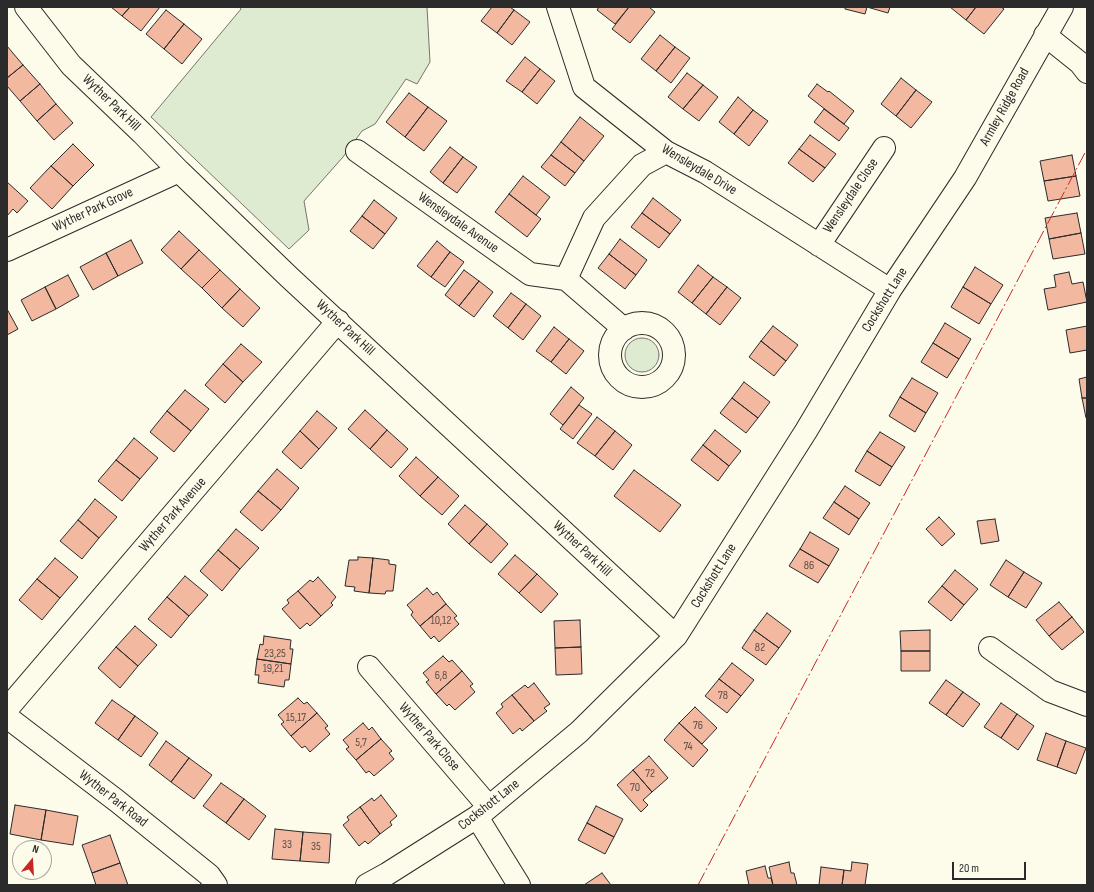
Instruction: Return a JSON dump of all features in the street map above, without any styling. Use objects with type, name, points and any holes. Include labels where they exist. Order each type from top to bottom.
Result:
[{"type":"street","name":"Wyther Park Hill","points":[[26,7],[71,65],[142,133],[179,171],[289,277],[676,636]]},
{"type":"street","name":"Wensleydale Drive","points":[[558,7],[584,87],[666,152],[705,172],[890,290]]},
{"type":"street","name":"Armley Ridge Road","points":[[965,178],[1062,7]]},
{"type":"street","points":[[1045,35],[1080,63],[1087,72]]},
{"type":"street","name":"Wensleydale Close","points":[[818,245],[884,148]]},
{"type":"street","name":"Wensleydale Avenue","points":[[357,151],[530,274],[566,279]]},
{"type":"street","points":[[624,328],[566,279],[594,218],[642,165],[666,152]]},
{"type":"street","name":"Wyther Park Grove","points":[[7,250],[179,171]]},
{"type":"street","name":"Cockshott Lane","points":[[367,885],[387,874],[483,812],[579,732],[676,636],[806,431],[890,290],[965,178]]},
{"type":"street","name":"Wyther Park Avenue","points":[[7,709],[338,322]]},
{"type":"street","points":[[990,648],[1050,691],[1087,705]]},
{"type":"street","name":"Wyther Park Close","points":[[369,667],[483,812],[519,885]]},
{"type":"street","name":"Wyther Park Road","points":[[7,717],[209,875],[216,885]]},
{"type":"green space","points":[[240,7],[427,7],[430,62],[417,84],[406,79],[375,124],[362,131],[343,157],[304,201],[309,230],[289,249],[151,117],[241,9]]},
{"type":"green space","points":[[642,338],[654,343],[659,355],[654,367],[642,372],[630,367],[625,355],[630,343]]},
{"type":"building","points":[[111,7],[130,7],[122,16]]},
{"type":"building","points":[[130,7],[160,7],[141,31],[122,16]]},
{"type":"building","points":[[492,7],[510,7],[514,10],[497,33],[481,21]]},
{"type":"building","points":[[599,7],[629,7],[615,24],[597,10]]},
{"type":"building","points":[[629,7],[649,7],[655,12],[630,43],[612,29]]},
{"type":"building","points":[[845,7],[867,7],[865,14],[845,9]]},
{"type":"building","points":[[867,7],[890,7],[888,13]]},
{"type":"building","points":[[950,7],[976,7],[966,20]]},
{"type":"building","points":[[976,7],[1001,7],[1004,9],[984,34],[966,20]]},
{"type":"building","points":[[166,10],[184,24],[164,49],[146,34]]},
{"type":"building","points":[[514,10],[530,22],[512,45],[497,33]]},
{"type":"building","points":[[184,24],[202,39],[182,64],[164,49]]},
{"type":"building","points":[[660,35],[675,47],[656,71],[641,59]]},
{"type":"building","points":[[7,46],[23,65],[7,78]]},
{"type":"building","points":[[675,47],[690,58],[671,83],[656,71]]},
{"type":"building","points":[[525,57],[540,69],[522,92],[506,81]]},
{"type":"building","points":[[23,65],[40,84],[20,101],[7,86],[7,78]]},
{"type":"building","points":[[540,69],[555,81],[537,104],[522,92]]},
{"type":"building","points":[[687,73],[703,85],[683,109],[668,97]]},
{"type":"building","points":[[901,78],[916,90],[896,116],[881,104]]},
{"type":"building","points":[[40,84],[56,104],[37,121],[20,101]]},
{"type":"building","points":[[817,84],[828,92],[829,91],[854,111],[844,124],[808,96]]},
{"type":"building","points":[[703,85],[718,97],[699,121],[683,109]]},
{"type":"building","points":[[916,90],[932,102],[911,128],[896,116]]},
{"type":"building","points":[[409,93],[428,107],[405,137],[386,122]]},
{"type":"building","points":[[738,97],[753,110],[734,134],[719,122]]},
{"type":"building","points":[[56,104],[73,123],[54,140],[37,121]]},
{"type":"building","points":[[428,107],[447,121],[424,151],[405,137]]},
{"type":"building","points":[[824,109],[849,128],[839,141],[814,122]]},
{"type":"building","points":[[753,110],[768,121],[749,146],[734,134]]},
{"type":"building","points":[[580,117],[604,136],[584,161],[561,142]]},
{"type":"building","points":[[810,135],[836,154],[825,168],[799,149]]},
{"type":"building","points":[[561,142],[584,161],[575,173],[551,155]]},
{"type":"building","points":[[73,144],[94,165],[73,186],[51,166]]},
{"type":"building","points":[[450,147],[463,157],[443,183],[430,172]]},
{"type":"building","points":[[799,149],[825,168],[813,182],[788,163]]},
{"type":"building","points":[[551,155],[575,173],[565,186],[541,167]]},
{"type":"building","points":[[1072,155],[1076,176],[1044,181],[1040,161]]},
{"type":"building","points":[[463,157],[477,167],[457,193],[443,183]]},
{"type":"building","points":[[51,166],[73,186],[52,209],[30,188]]},
{"type":"building","points":[[523,176],[550,197],[536,215],[509,194]]},
{"type":"building","points":[[1076,176],[1080,196],[1048,201],[1044,181]]},
{"type":"building","points":[[7,182],[28,201],[17,213],[13,209],[7,216]]},
{"type":"building","points":[[509,194],[541,219],[527,237],[495,212]]},
{"type":"building","points":[[653,198],[681,220],[670,234],[642,213]]},
{"type":"building","points":[[374,200],[397,218],[385,234],[362,216]]},
{"type":"building","points":[[642,213],[670,234],[659,248],[631,227]]},
{"type":"building","points":[[1077,213],[1081,233],[1049,239],[1045,218]]},
{"type":"building","points":[[362,216],[385,234],[373,249],[350,231]]},
{"type":"building","points":[[179,231],[199,250],[181,269],[161,250]]},
{"type":"building","points":[[1081,233],[1085,254],[1053,259],[1049,239]]},
{"type":"building","points":[[620,239],[647,260],[636,275],[609,254]]},
{"type":"building","points":[[131,240],[143,263],[118,276],[106,253]]},
{"type":"building","points":[[437,241],[450,252],[431,277],[417,266]]},
{"type":"building","points":[[199,250],[220,270],[202,288],[181,269]]},
{"type":"building","points":[[450,252],[464,262],[445,287],[431,277]]},
{"type":"building","points":[[106,253],[118,276],[93,290],[80,267]]},
{"type":"building","points":[[609,254],[636,275],[625,289],[598,268]]},
{"type":"building","points":[[698,265],[713,277],[692,303],[678,292]]},
{"type":"building","points":[[975,267],[1003,285],[991,304],[963,287]]},
{"type":"building","points":[[220,270],[240,289],[222,308],[202,288]]},
{"type":"building","points":[[464,270],[479,281],[459,306],[445,295]]},
{"type":"building","points":[[1069,272],[1072,284],[1083,282],[1087,302],[1048,310],[1044,289],[1056,287],[1054,275]]},
{"type":"building","points":[[68,275],[79,296],[56,309],[45,287]]},
{"type":"building","points":[[713,277],[727,287],[706,314],[692,303]]},
{"type":"building","points":[[479,281],[493,292],[474,317],[459,306]]},
{"type":"building","points":[[45,287],[56,309],[32,321],[21,300]]},
{"type":"building","points":[[727,287],[741,298],[720,325],[706,314]]},
{"type":"building","points":[[963,287],[991,304],[979,324],[951,307]]},
{"type":"building","points":[[240,289],[260,308],[243,327],[222,308]]},
{"type":"building","points":[[511,293],[526,304],[508,328],[493,316]]},
{"type":"building","points":[[526,304],[541,316],[523,340],[508,328]]},
{"type":"building","points":[[7,309],[18,329],[7,335]]},
{"type":"building","points":[[945,323],[971,339],[959,359],[933,343]]},
{"type":"building","points":[[773,326],[798,345],[786,361],[761,341]]},
{"type":"building","points":[[1087,326],[1087,350],[1070,353],[1066,330]]},
{"type":"building","points":[[554,327],[569,339],[551,362],[536,351]]},
{"type":"building","points":[[569,339],[584,351],[566,374],[551,362]]},
{"type":"building","points":[[761,341],[786,361],[774,376],[749,357]]},
{"type":"building","points":[[933,343],[959,359],[947,378],[921,362]]},
{"type":"building","points":[[241,344],[262,362],[243,382],[223,364]]},
{"type":"building","points":[[223,364],[243,382],[225,403],[205,385]]},
{"type":"building","points":[[1087,377],[1087,398],[1082,398],[1079,379]]},
{"type":"building","points":[[912,378],[938,393],[926,413],[900,397]]},
{"type":"building","points":[[744,382],[770,402],[758,418],[732,398]]},
{"type":"building","points":[[571,387],[584,398],[563,425],[550,414]]},
{"type":"building","points":[[185,390],[209,409],[191,431],[167,411]]},
{"type":"building","points":[[900,397],[926,413],[915,432],[889,416]]},
{"type":"building","points":[[732,398],[758,418],[746,433],[720,413]]},
{"type":"building","points":[[1082,398],[1087,398],[1087,418],[1086,418]]},
{"type":"building","points":[[579,405],[592,414],[573,439],[560,429]]},
{"type":"building","points":[[365,410],[387,430],[370,449],[348,429]]},
{"type":"building","points":[[167,411],[191,431],[174,452],[150,432]]},
{"type":"building","points":[[317,411],[337,428],[319,449],[300,431]]},
{"type":"building","points":[[597,417],[615,431],[595,456],[577,443]]},
{"type":"building","points":[[387,430],[408,449],[391,468],[370,449]]},
{"type":"building","points":[[715,430],[741,451],[729,466],[703,445]]},
{"type":"building","points":[[300,431],[319,449],[301,469],[282,452]]},
{"type":"building","points":[[615,431],[632,445],[613,470],[595,456]]},
{"type":"building","points":[[880,432],[905,447],[892,467],[867,451]]},
{"type":"building","points":[[134,438],[158,458],[140,479],[116,460]]},
{"type":"building","points":[[703,445],[729,466],[718,481],[691,460]]},
{"type":"building","points":[[867,451],[892,467],[880,486],[855,471]]},
{"type":"building","points":[[416,457],[438,477],[420,496],[399,476]]},
{"type":"building","points":[[116,460],[140,479],[122,501],[98,481]]},
{"type":"building","points":[[277,469],[299,488],[281,510],[258,491]]},
{"type":"building","points":[[634,470],[681,505],[660,532],[614,496]]},
{"type":"building","points":[[438,477],[459,496],[442,515],[420,496]]},
{"type":"building","points":[[845,486],[870,503],[859,519],[834,502]]},
{"type":"building","points":[[258,491],[281,510],[262,531],[240,512]]},
{"type":"building","points":[[95,499],[117,517],[99,538],[78,520]]},
{"type":"building","points":[[834,502],[859,519],[849,535],[823,518]]},
{"type":"building","points":[[465,505],[487,524],[469,544],[448,524]]},
{"type":"building","points":[[939,517],[955,534],[942,546],[926,529]]},
{"type":"building","points":[[995,519],[999,541],[981,544],[977,521]]},
{"type":"building","points":[[78,520],[99,538],[82,559],[60,541]]},
{"type":"building","points":[[487,524],[508,544],[491,563],[469,544]]},
{"type":"building","points":[[236,529],[259,548],[240,569],[218,550]]},
{"type":"building","points":[[810,532],[839,549],[829,566],[800,549]]},
{"type":"building","points":[[800,549],[829,566],[818,583],[789,566]]},
{"type":"building","points":[[218,550],[240,569],[222,591],[200,571]]},
{"type":"building","points":[[515,555],[537,574],[519,593],[498,574]]},
{"type":"building","points":[[358,557],[373,558],[369,593],[354,591],[355,587],[345,586],[349,560],[358,560]]},
{"type":"building","points":[[55,558],[78,577],[60,598],[37,579]]},
{"type":"building","points":[[373,558],[389,560],[389,564],[396,565],[393,591],[386,591],[385,594],[369,593]]},
{"type":"building","points":[[1006,560],[1024,572],[1008,597],[990,585]]},
{"type":"building","points":[[955,570],[978,589],[964,605],[942,586]]},
{"type":"building","points":[[1024,572],[1042,583],[1026,608],[1008,597]]},
{"type":"building","points":[[537,574],[558,594],[541,613],[519,593]]},
{"type":"building","points":[[185,576],[208,595],[189,616],[167,597]]},
{"type":"building","points":[[318,577],[336,597],[331,603],[333,605],[321,616],[298,591],[310,580],[313,582]]},
{"type":"building","points":[[37,579],[60,598],[42,620],[19,600]]},
{"type":"building","points":[[942,586],[964,605],[951,621],[928,602]]},
{"type":"building","points":[[427,588],[433,595],[437,592],[446,604],[420,626],[411,615],[413,612],[407,605]]},
{"type":"building","points":[[298,591],[321,616],[310,626],[307,623],[300,629],[282,609],[289,603],[287,600]]},
{"type":"building","points":[[167,597],[189,616],[171,638],[148,619]]},
{"type":"building","points":[[1059,602],[1072,617],[1049,636],[1036,620]]},
{"type":"building","points":[[446,604],[457,616],[454,618],[459,624],[439,642],[434,636],[431,639],[420,626]]},
{"type":"building","points":[[767,613],[791,631],[779,648],[754,630]]},
{"type":"building","points":[[1072,617],[1084,632],[1062,650],[1049,636]]},
{"type":"building","points":[[580,620],[581,647],[555,648],[554,621]]},
{"type":"building","points":[[135,626],[157,645],[138,666],[116,647]]},
{"type":"building","points":[[754,630],[779,648],[766,665],[742,648]]},
{"type":"building","points":[[930,630],[930,651],[901,651],[900,631]]},
{"type":"building","points":[[264,636],[291,640],[290,649],[293,649],[291,664],[257,659],[260,644],[263,645]]},
{"type":"building","points":[[116,647],[138,666],[120,688],[98,668]]},
{"type":"building","points":[[581,647],[582,674],[556,675],[555,648]]},
{"type":"building","points":[[901,651],[930,651],[930,671],[901,671]]},
{"type":"building","points":[[443,656],[449,662],[452,660],[462,671],[436,694],[426,682],[429,680],[423,673]]},
{"type":"building","points":[[257,659],[291,664],[289,680],[285,680],[284,687],[258,683],[259,675],[255,675]]},
{"type":"building","points":[[732,663],[754,680],[741,696],[719,679]]},
{"type":"building","points":[[462,671],[473,684],[470,686],[475,692],[455,710],[449,704],[447,706],[436,694]]},
{"type":"building","points":[[719,679],[741,696],[727,713],[705,696]]},
{"type":"building","points":[[946,680],[963,692],[946,715],[929,703]]},
{"type":"building","points":[[534,683],[550,704],[544,708],[547,711],[534,721],[512,695],[525,685],[528,688]]},
{"type":"building","points":[[963,692],[980,704],[963,727],[946,715]]},
{"type":"building","points":[[512,695],[534,721],[522,731],[520,728],[513,734],[496,713],[503,707],[501,704]]},
{"type":"building","points":[[298,698],[304,704],[307,702],[317,713],[291,736],[281,724],[284,722],[278,715]]},
{"type":"building","points":[[112,700],[135,716],[118,740],[95,723]]},
{"type":"building","points":[[1001,703],[1017,714],[1001,738],[984,727]]},
{"type":"building","points":[[695,707],[717,728],[702,744],[679,723]]},
{"type":"building","points":[[317,713],[328,726],[325,728],[330,734],[310,752],[305,746],[302,748],[291,736]]},
{"type":"building","points":[[1017,714],[1034,726],[1018,750],[1001,738]]},
{"type":"building","points":[[135,716],[158,733],[141,757],[118,740]]},
{"type":"building","points":[[363,723],[369,730],[372,727],[381,739],[356,760],[346,749],[349,747],[343,740]]},
{"type":"building","points":[[679,723],[708,750],[693,767],[664,740]]},
{"type":"building","points":[[1046,733],[1066,741],[1057,767],[1037,760]]},
{"type":"building","points":[[381,739],[392,751],[389,753],[394,759],[374,776],[369,771],[366,773],[356,760]]},
{"type":"building","points":[[166,741],[189,758],[171,782],[149,765]]},
{"type":"building","points":[[1066,741],[1086,748],[1076,774],[1057,767]]},
{"type":"building","points":[[649,756],[668,778],[652,792],[633,770]]},
{"type":"building","points":[[189,758],[212,775],[194,799],[171,782]]},
{"type":"building","points":[[633,770],[652,792],[643,800],[648,805],[641,812],[617,785]]},
{"type":"building","points":[[221,783],[244,799],[226,823],[203,806]]},
{"type":"building","points":[[381,795],[397,816],[390,822],[392,825],[380,834],[360,807],[372,798],[374,801]]},
{"type":"building","points":[[244,799],[266,816],[249,840],[226,823]]},
{"type":"building","points":[[15,805],[46,810],[41,840],[10,834]]},
{"type":"building","points":[[596,806],[623,819],[614,837],[587,823]]},
{"type":"building","points":[[360,807],[380,834],[368,844],[365,841],[359,846],[343,825],[349,820],[347,817]]},
{"type":"building","points":[[46,810],[78,816],[73,845],[52,842],[52,840],[41,840]]},
{"type":"building","points":[[587,823],[614,837],[605,854],[578,840]]},
{"type":"building","points":[[275,829],[303,832],[300,861],[272,859]]},
{"type":"building","points":[[303,832],[331,834],[329,863],[300,861]]},
{"type":"building","points":[[110,835],[120,863],[92,873],[82,845]]},
{"type":"building","points":[[789,862],[791,873],[794,873],[797,885],[773,885],[769,867]]},
{"type":"building","points":[[852,862],[868,864],[865,885],[842,885],[844,870],[851,871]]},
{"type":"building","points":[[120,863],[128,885],[96,885],[92,873]]},
{"type":"building","points":[[765,866],[768,878],[771,878],[773,885],[749,885],[746,871]]},
{"type":"building","points":[[821,867],[844,870],[842,885],[819,885]]},
{"type":"building","points":[[602,873],[611,885],[584,885]]},
{"type":"power","points":[[698,885],[1087,149]]}]
